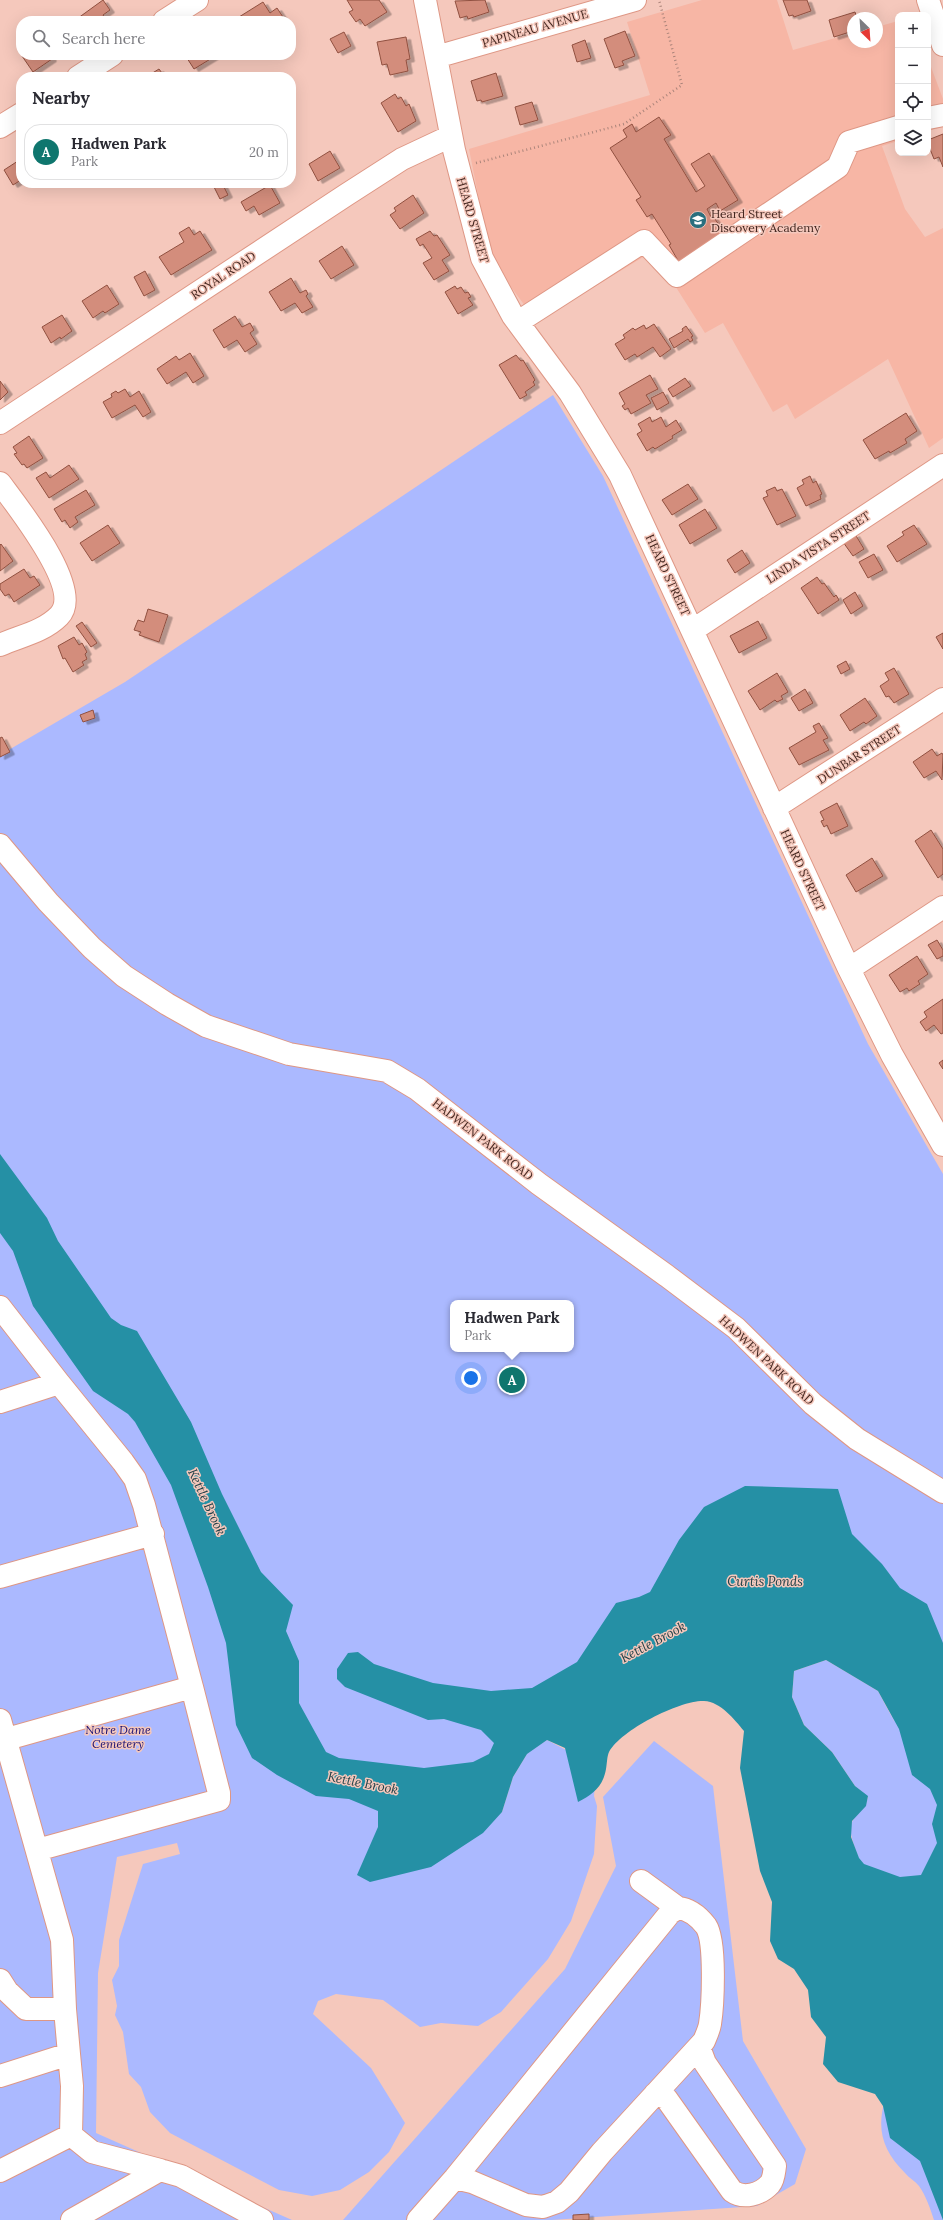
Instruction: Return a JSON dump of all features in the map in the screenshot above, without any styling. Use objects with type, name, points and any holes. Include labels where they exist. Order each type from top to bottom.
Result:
[{"type":"street","points":[[172,16],[197,0]]},
{"type":"street","name":"HEARD STREET","points":[[425,0],[451,136],[482,258],[496,288],[518,322],[570,393],[620,475],[849,970],[892,1055],[940,1132]]},
{"type":"street","name":"PAPINEAU AVENUE","points":[[436,57],[635,0]]},
{"type":"street","points":[[928,0],[943,45]]},
{"type":"street","points":[[86,72],[104,60]]},
{"type":"street","points":[[931,117],[943,115]]},
{"type":"street","points":[[0,127],[16,117]]},
{"type":"street","points":[[518,322],[644,241],[677,276],[838,167],[849,142],[895,128]]},
{"type":"street","name":"ROYAL ROAD","points":[[0,423],[346,195],[402,160],[451,136]]},
{"type":"street","name":"LINDA VISTA STREET","points":[[693,630],[943,465]]},
{"type":"street","points":[[0,483],[52,558],[63,581],[65,598],[61,614],[44,628],[0,645]]},
{"type":"street","name":"DUNBAR STREET","points":[[774,808],[943,699]]},
{"type":"street","name":"HADWEN PARK ROAD","points":[[0,845],[53,908],[92,948],[124,976],[167,1004],[206,1026],[289,1054],[387,1071],[417,1088],[540,1184],[736,1328],[813,1404],[857,1439],[943,1492]]},
{"type":"street","points":[[849,970],[943,908]]},
{"type":"street","points":[[0,1307],[59,1383],[94,1424],[135,1479],[153,1534],[219,1793],[219,1800],[37,1850]]},
{"type":"street","points":[[0,1402],[59,1383]]},
{"type":"street","points":[[0,1577],[153,1534]]},
{"type":"street","points":[[71,2135],[72,2086],[65,2009],[62,1940],[2,1734],[192,1687]]},
{"type":"street","points":[[455,2178],[472,2182],[526,2205],[543,2207],[556,2202],[569,2192],[602,2152],[704,2041],[710,2024],[713,1982],[712,1945],[706,1927],[694,1914],[678,1908],[641,1881]]},
{"type":"street","points":[[418,2220],[455,2178],[670,1913],[678,1908]]},
{"type":"street","points":[[0,1980],[6,1991],[26,2009],[65,2009]]},
{"type":"street","points":[[655,2094],[666,2098],[732,2191],[740,2195],[748,2196],[760,2191],[770,2184],[773,2177],[774,2166],[705,2063],[699,2047]]},
{"type":"street","points":[[0,2076],[69,2054]]},
{"type":"street","points":[[71,2135],[92,2152],[160,2170],[187,2179],[262,2220]]},
{"type":"street","points":[[0,2170],[71,2135]]},
{"type":"street","points":[[72,2220],[160,2170]]},
{"type":"path","points":[[459,168],[624,124],[682,85],[659,0]]},
{"type":"shaded area","name":"Heard Street Discovery Academy","points":[[702,0],[777,0],[793,50],[847,35],[847,48],[883,48],[883,25],[895,22],[895,142],[882,146],[905,209],[925,237],[943,228],[943,438],[929,448],[888,359],[795,419],[787,404],[773,412],[723,323],[705,333],[653,251],[537,322],[511,287],[495,259],[487,240],[469,149],[650,95],[627,22]]},
{"type":"shaded area","points":[[931,67],[943,99],[943,127],[931,130]]},
{"type":"green space","name":"Notre Dame Cemetery","points":[[553,395],[603,476],[868,1044],[943,1174],[943,2220],[934,2220],[926,2198],[919,2186],[897,2165],[891,2157],[883,2140],[881,2121],[885,2100],[857,1854],[851,1833],[851,1824],[857,1814],[864,1807],[868,1797],[855,1786],[832,1752],[804,1725],[792,1697],[794,1671],[826,1660],[878,1691],[894,1721],[859,1645],[637,1720],[608,1751],[595,1785],[594,1796],[597,1806],[594,1854],[571,1921],[548,1959],[501,2012],[478,2026],[441,2023],[420,2027],[383,2000],[336,1994],[318,2001],[313,2014],[371,2068],[405,2123],[389,2152],[369,2172],[340,2190],[312,2196],[279,2190],[170,2133],[150,2112],[141,2087],[129,2074],[123,2032],[115,2015],[117,2006],[112,1980],[119,1966],[119,1940],[143,1864],[180,1854],[177,1843],[117,1857],[98,1973],[96,2133],[292,2220],[0,2220],[0,755],[125,682]],"holes":[[[555,1734],[566,1750],[547,1740],[534,1749]],[[527,1754],[513,1777],[502,1812],[359,1875]]]},
{"type":"green space","points":[[654,1741],[713,1786],[743,2041],[806,2149],[795,2184],[757,2206],[552,2220],[343,2220],[565,1969],[616,1866],[603,1797]]},
{"type":"water","name":"Curtis Ponds","points":[[0,1154],[47,1218],[58,1241],[111,1318],[121,1325],[137,1331],[191,1422],[222,1494],[261,1572],[293,1605],[286,1631],[299,1661],[299,1703],[326,1752],[339,1758],[424,1768],[473,1762],[489,1754],[494,1743],[481,1730],[444,1719],[428,1720],[345,1687],[337,1679],[337,1669],[348,1653],[358,1652],[374,1664],[433,1683],[491,1691],[532,1688],[577,1662],[616,1603],[639,1597],[650,1592],[679,1540],[704,1507],[745,1486],[838,1489],[852,1534],[882,1564],[900,1588],[927,1604],[943,1643],[943,2220],[920,2161],[890,2138],[883,2106],[875,2094],[838,2082],[823,2064],[826,2037],[811,2017],[808,1990],[794,1969],[778,1959],[770,1941],[772,1902],[760,1871],[740,1768],[744,1731],[731,1716],[716,1704],[704,1701],[681,1705],[652,1718],[638,1726],[616,1743],[608,1754],[605,1775],[600,1786],[578,1802],[565,1748],[547,1740],[527,1754],[513,1777],[502,1812],[483,1833],[431,1867],[370,1882],[357,1875],[378,1827],[378,1811],[349,1799],[316,1796],[277,1775],[252,1758],[236,1725],[226,1643],[208,1587],[171,1485],[135,1422],[128,1414],[93,1391],[33,1306],[13,1251],[0,1233]],"holes":[[[826,1660],[878,1691],[899,1729],[912,1775],[930,1789],[937,1805],[932,1824],[937,1843],[921,1875],[900,1877],[864,1864],[859,1858],[851,1837],[852,1821],[866,1806],[868,1796],[855,1786],[832,1752],[804,1725],[792,1697],[794,1671]]]},
{"type":"building","points":[[103,0],[110,10],[104,16],[81,16]]},
{"type":"building","points":[[347,0],[379,0],[387,12],[365,26],[360,19],[356,22],[349,12],[353,10]]},
{"type":"building","points":[[485,0],[489,12],[468,19],[467,16],[460,18],[455,1]]},
{"type":"building","points":[[783,0],[807,0],[811,11],[794,17],[793,15],[789,16]]},
{"type":"building","points":[[263,2],[270,13],[277,8],[282,16],[241,16]]},
{"type":"building","points":[[847,14],[847,33],[834,37],[829,20]]},
{"type":"building","points":[[625,31],[635,56],[622,61],[624,65],[615,68],[604,39]]},
{"type":"building","points":[[344,32],[351,46],[338,53],[330,39]]},
{"type":"building","points":[[406,37],[410,59],[406,60],[408,71],[390,75],[387,64],[382,65],[377,42]]},
{"type":"building","points":[[585,40],[591,58],[577,62],[572,45]]},
{"type":"building","points":[[25,60],[51,60],[33,72]]},
{"type":"building","points":[[188,60],[209,60],[194,69]]},
{"type":"building","points":[[159,69],[161,72],[154,72]]},
{"type":"building","points":[[496,73],[503,96],[482,102],[481,100],[477,101],[471,81]]},
{"type":"building","points":[[395,94],[398,99],[401,97],[406,106],[409,104],[416,121],[398,132],[381,103]]},
{"type":"building","points":[[532,102],[538,120],[520,125],[515,107]]},
{"type":"building","points":[[659,117],[671,135],[664,139],[696,192],[705,186],[691,164],[709,153],[738,200],[720,211],[716,203],[707,209],[711,217],[713,216],[725,234],[680,264],[669,245],[671,244],[652,214],[647,217],[636,200],[641,197],[610,148],[627,137],[623,130],[632,124],[636,132]]},
{"type":"building","points":[[943,134],[943,167],[939,157],[934,159],[931,152],[931,139]]},
{"type":"building","points":[[330,151],[340,168],[318,181],[309,164]]},
{"type":"building","points":[[16,162],[16,183],[13,185],[4,170]]},
{"type":"building","points":[[214,188],[224,188],[228,195],[220,199]]},
{"type":"building","points":[[265,188],[272,188],[280,203],[259,215],[254,206],[246,211],[241,202]]},
{"type":"building","points":[[413,195],[424,213],[400,229],[390,215],[396,211],[394,208]]},
{"type":"building","points":[[189,227],[194,235],[200,231],[212,250],[171,275],[159,257],[184,242],[179,233]]},
{"type":"building","points":[[430,231],[434,236],[437,235],[450,255],[442,260],[449,271],[434,280],[423,263],[432,258],[423,244],[420,246],[416,239]]},
{"type":"building","points":[[342,246],[354,265],[331,279],[319,261]]},
{"type":"building","points":[[145,271],[155,290],[144,296],[134,277]]},
{"type":"building","points":[[291,278],[300,293],[306,290],[308,294],[306,296],[313,307],[302,313],[295,303],[281,311],[269,292]]},
{"type":"building","points":[[107,285],[119,304],[105,313],[103,311],[93,318],[82,301]]},
{"type":"building","points":[[455,286],[457,289],[461,287],[465,293],[468,292],[471,297],[468,298],[473,305],[458,314],[445,292]]},
{"type":"building","points":[[62,315],[72,331],[61,339],[60,337],[51,343],[42,327]]},
{"type":"building","points":[[235,316],[242,327],[250,323],[254,330],[250,333],[257,344],[245,352],[237,340],[224,348],[213,330]]},
{"type":"building","points":[[654,324],[671,349],[660,357],[653,347],[637,357],[635,354],[625,360],[615,344],[625,338],[623,335],[633,328],[635,330],[644,325],[646,329]]},
{"type":"building","points":[[686,326],[693,336],[691,337],[693,340],[690,342],[688,339],[674,348],[669,339],[683,331],[682,329]]},
{"type":"building","points":[[190,353],[204,376],[193,383],[186,372],[167,384],[157,369],[176,356],[179,360]]},
{"type":"building","points":[[516,355],[521,361],[523,360],[535,380],[533,382],[535,385],[525,392],[527,395],[520,399],[499,365]]},
{"type":"building","points":[[650,375],[658,389],[646,395],[651,403],[631,414],[628,408],[625,410],[622,406],[625,404],[619,393]]},
{"type":"building","points":[[685,378],[691,386],[673,397],[668,389]]},
{"type":"building","points":[[0,381],[8,392],[0,400]]},
{"type":"building","points":[[125,389],[130,397],[139,391],[151,412],[143,417],[135,405],[112,418],[103,402],[112,397],[111,394],[116,391],[118,393]]},
{"type":"building","points":[[663,392],[669,403],[657,410],[651,398]]},
{"type":"building","points":[[906,413],[917,431],[905,439],[907,443],[890,453],[889,451],[875,459],[863,440]]},
{"type":"building","points":[[650,417],[652,422],[661,417],[666,427],[676,420],[682,430],[672,436],[673,438],[655,449],[653,447],[647,451],[637,434],[642,431],[638,424]]},
{"type":"building","points":[[29,436],[43,458],[27,468],[24,464],[22,465],[14,454],[17,453],[13,447]]},
{"type":"building","points":[[69,465],[79,479],[49,498],[36,478],[46,472],[50,478]]},
{"type":"building","points":[[810,476],[813,483],[816,481],[822,494],[820,495],[821,499],[806,506],[797,488],[804,484],[802,480]]},
{"type":"building","points":[[688,484],[698,499],[672,515],[662,500]]},
{"type":"building","points":[[775,487],[777,491],[782,489],[796,516],[777,525],[763,498],[768,496],[766,491]]},
{"type":"building","points":[[86,490],[95,505],[75,517],[78,522],[70,528],[65,520],[62,522],[54,509]]},
{"type":"building","points":[[705,509],[717,528],[690,544],[679,525]]},
{"type":"building","points":[[108,525],[120,543],[92,561],[80,543]]},
{"type":"building","points":[[914,525],[927,544],[897,562],[887,546],[904,535],[902,532]]},
{"type":"building","points":[[855,534],[864,549],[853,556],[843,542]]},
{"type":"building","points":[[1,544],[13,561],[0,571],[0,545]]},
{"type":"building","points":[[742,550],[750,563],[735,573],[727,560]]},
{"type":"building","points":[[874,554],[883,570],[868,578],[859,562]]},
{"type":"building","points":[[24,569],[30,578],[34,576],[40,585],[14,602],[9,594],[5,596],[0,589],[0,584]]},
{"type":"building","points":[[817,577],[822,584],[824,583],[834,597],[836,595],[839,600],[818,614],[801,588]]},
{"type":"building","points":[[855,592],[863,606],[851,614],[843,600]]},
{"type":"building","points":[[148,609],[168,615],[159,642],[139,635],[141,632],[134,630],[138,620],[144,622]]},
{"type":"building","points":[[758,621],[767,638],[739,653],[730,636]]},
{"type":"building","points":[[82,622],[97,643],[91,647],[76,626]]},
{"type":"building","points":[[943,633],[943,649],[936,637]]},
{"type":"building","points":[[74,637],[79,645],[82,643],[87,652],[85,654],[87,659],[82,662],[84,665],[73,672],[65,658],[63,659],[58,646]]},
{"type":"building","points":[[846,661],[850,669],[841,674],[837,666]]},
{"type":"building","points":[[894,668],[909,694],[894,703],[889,696],[886,697],[880,686],[889,680],[885,673]]},
{"type":"building","points":[[777,673],[788,692],[781,696],[783,699],[777,702],[775,700],[760,710],[748,691]]},
{"type":"building","points":[[805,689],[813,703],[799,711],[791,698]]},
{"type":"building","points":[[865,698],[877,716],[866,724],[864,722],[850,731],[840,715]]},
{"type":"building","points":[[93,710],[95,718],[83,722],[80,715]]},
{"type":"building","points":[[819,723],[828,738],[823,740],[829,750],[799,765],[789,748],[816,732],[813,726]]},
{"type":"building","points":[[2,737],[10,752],[0,757],[0,738]]},
{"type":"building","points":[[932,749],[937,756],[942,753],[943,755],[942,780],[936,771],[924,778],[913,762]]},
{"type":"building","points":[[837,803],[848,826],[831,834],[827,825],[824,827],[821,821],[824,820],[820,812]]},
{"type":"building","points":[[931,830],[943,849],[943,874],[938,878],[915,841]]},
{"type":"building","points":[[872,858],[883,876],[856,892],[846,875]]},
{"type":"building","points":[[937,940],[943,950],[943,956],[937,959],[928,945]]},
{"type":"building","points":[[917,956],[928,974],[918,981],[920,984],[909,991],[907,988],[900,992],[889,975]]},
{"type":"building","points":[[943,999],[943,1033],[941,1034],[934,1025],[926,1031],[920,1022],[927,1017],[924,1012]]},
{"type":"building","points":[[943,1060],[943,1069],[939,1063]]},
{"type":"building","points":[[589,2214],[589,2220],[573,2220],[573,2215]]},
{"type":"place","name":"Heard Street Discovery Academy","points":[[698,220]]},
{"type":"place","name":"Hadwen Park","points":[[512,1380]]},
{"type":"water label","name":"Kettle Brook","points":[[207,1502]]},
{"type":"water label","name":"Kettle Brook","points":[[653,1642]]},
{"type":"water label","name":"Kettle Brook","points":[[363,1783]]}]
